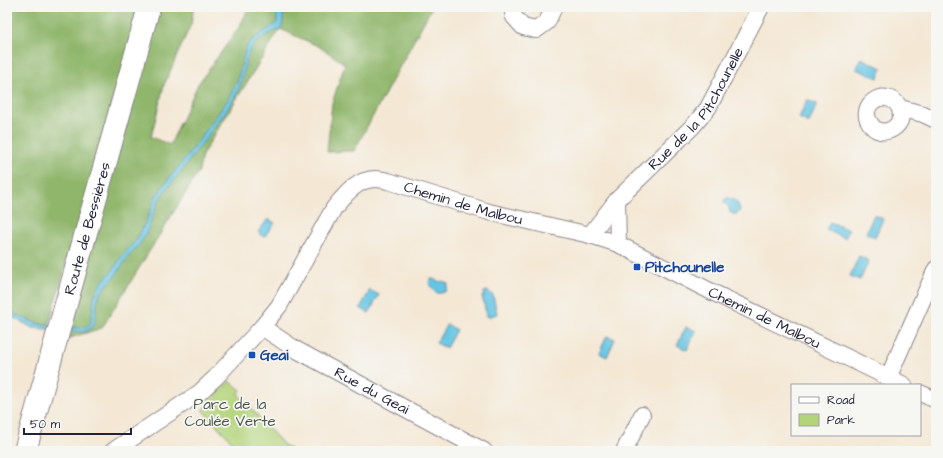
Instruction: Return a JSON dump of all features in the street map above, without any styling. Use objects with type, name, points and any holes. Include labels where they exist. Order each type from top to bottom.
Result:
[{"type":"main road","name":"Route de Bessières","points":[[25,451],[149,7]]},
{"type":"street","points":[[512,7],[514,17],[523,28],[536,30],[547,22],[554,7]]},
{"type":"street","name":"Rue de la Pitchounelle","points":[[590,235],[617,200],[693,126],[708,108],[761,7]]},
{"type":"street","points":[[900,108],[923,114],[936,120]]},
{"type":"street","name":"Chemin de Malbou","points":[[113,451],[199,393],[214,378],[262,327],[279,306],[334,208],[345,194],[360,183],[374,179],[388,181],[489,212],[590,235],[618,244],[710,291],[902,384]]},
{"type":"street","points":[[617,200],[618,244]]},
{"type":"street","points":[[888,378],[936,269]]},
{"type":"street","name":"Rue du Geai","points":[[262,327],[295,349],[484,451]]},
{"type":"street","points":[[921,392],[936,400]]},
{"type":"street","points":[[624,451],[642,416]]},
{"type":"green space","points":[[7,7],[140,7],[49,324],[32,322],[13,313],[7,312]]},
{"type":"green space","points":[[159,7],[194,7],[191,24],[164,85],[151,137],[170,145],[198,84],[240,26],[249,7],[432,7],[354,151],[327,152],[332,103],[345,64],[320,47],[280,29],[202,155],[199,171],[102,328],[67,339]]},
{"type":"green space","name":"Parc de la Coulée Verte","points":[[229,381],[241,390],[238,394],[283,444],[293,451],[241,451],[202,410]]},
{"type":"water","points":[[277,7],[282,7],[282,27],[261,38],[252,47],[247,58],[240,87],[235,97],[202,144],[161,196],[148,230],[142,241],[100,294],[93,326],[89,330],[83,332],[33,328],[7,316],[7,312],[42,324],[57,324],[80,328],[86,327],[89,324],[91,321],[94,296],[102,282],[137,239],[156,196],[189,154],[227,101],[237,82],[248,44],[277,23]]},
{"type":"water","points":[[861,58],[882,68],[878,78],[856,69]]},
{"type":"water","points":[[807,100],[817,104],[809,123],[799,118]]},
{"type":"water","points":[[727,198],[734,200],[739,205],[740,210],[737,214],[730,212],[728,206],[724,203],[724,200]]},
{"type":"water","points":[[874,215],[883,219],[875,237],[866,233]]},
{"type":"water","points":[[268,219],[275,223],[264,237],[258,232]]},
{"type":"water","points":[[830,222],[849,230],[845,238],[826,230]]},
{"type":"water","points":[[859,256],[869,261],[860,280],[850,276]]},
{"type":"water","points":[[430,279],[444,281],[448,284],[446,291],[437,293],[429,284]]},
{"type":"water","points":[[370,290],[379,295],[369,313],[360,308]]},
{"type":"water","points":[[487,291],[493,295],[497,314],[487,317],[482,296],[484,296],[484,292]]},
{"type":"water","points":[[447,324],[456,330],[446,348],[436,343]]},
{"type":"water","points":[[686,327],[696,331],[687,350],[677,345]]},
{"type":"water","points":[[607,336],[615,339],[607,357],[599,353]]},
{"type":"place","name":"Pitchounelle","points":[[637,267]]},
{"type":"place","name":"Geai","points":[[252,355]]}]
